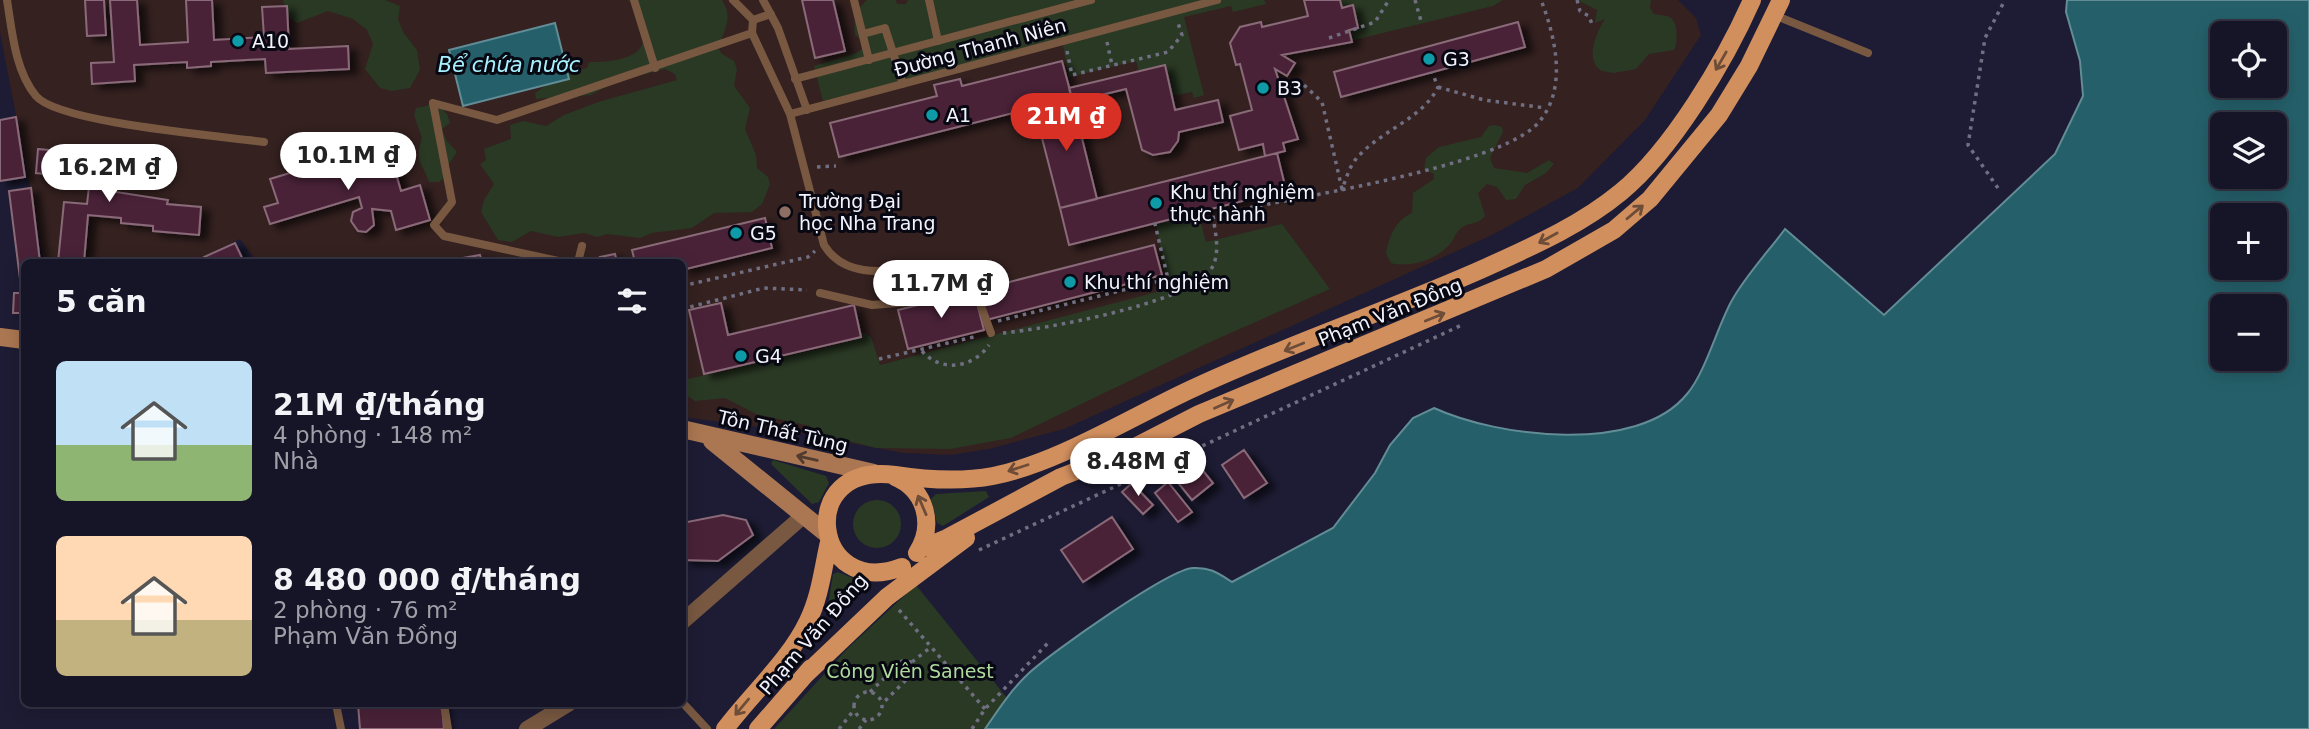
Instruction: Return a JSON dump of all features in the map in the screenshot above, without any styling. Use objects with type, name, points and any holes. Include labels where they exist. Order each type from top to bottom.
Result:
[{"type":"main road","points":[[1747,2],[1778,8]]},
{"type":"main road","name":"Phạm Văn Đồng","points":[[725,729],[792,647],[808,621],[819,591],[828,538],[829,508],[842,486],[857,477],[881,474],[956,480],[994,475],[1026,466],[1198,386],[1455,282],[1535,245],[1589,215],[1623,190],[1650,162],[1704,89],[1747,2]]},
{"type":"main road","name":"Phạm Văn Đồng","points":[[758,729],[920,549],[947,538],[1061,477],[1127,451],[1285,377],[1546,269],[1614,230],[1650,199],[1719,115],[1749,66],[1778,8]]},
{"type":"main road","points":[[0,337],[21,340]]},
{"type":"main road","name":"Tôn Thất Tùng","points":[[686,430],[881,474]]},
{"type":"main road","name":"Tôn Thất Tùng","points":[[686,431],[730,453],[828,538]]},
{"type":"main road","points":[[804,676],[918,571],[1023,504],[1127,451]]},
{"type":"main road","points":[[881,474],[904,481],[923,504],[926,534],[920,549]]},
{"type":"main road","name":"Phạm Văn Đồng","points":[[828,538],[842,559],[860,571],[874,574],[902,567]]},
{"type":"street","points":[[686,618],[802,516]]},
{"type":"street","points":[[527,729],[563,707]]},
{"type":"lane","points":[[7,0],[24,78],[37,99],[78,116],[264,142]]},
{"type":"lane","points":[[634,0],[654,68]]},
{"type":"lane","points":[[733,0],[753,20],[752,33],[790,114],[824,245],[831,257],[860,272],[946,262],[966,266],[991,333]]},
{"type":"lane","points":[[763,0],[772,14],[807,110]]},
{"type":"lane","points":[[854,0],[869,60]]},
{"type":"lane","points":[[929,0],[938,41]]},
{"type":"lane","name":"Đường Thanh Niên","points":[[795,79],[1091,0]]},
{"type":"lane","name":"Đường Thanh Niên","points":[[790,114],[1217,0]]},
{"type":"lane","points":[[1778,8],[1868,53]]},
{"type":"lane","points":[[753,20],[772,14]]},
{"type":"lane","points":[[863,34],[885,28],[891,54],[903,84]]},
{"type":"lane","points":[[549,259],[444,236],[434,225],[452,202],[433,103],[497,120],[752,33]]},
{"type":"lane","points":[[579,259],[582,246]]},
{"type":"lane","points":[[820,293],[872,305],[923,301],[975,287]]},
{"type":"lane","points":[[686,706],[707,729]]},
{"type":"lane","points":[[337,707],[341,729]]},
{"type":"lane","points":[[444,707],[448,729]]},
{"type":"path","points":[[1329,38],[1375,22],[1389,0]]},
{"type":"path","points":[[1415,0],[1421,21]]},
{"type":"path","points":[[879,359],[991,333],[1038,330],[1157,300],[1195,286],[1210,271],[1217,255],[1213,215],[1457,162],[1505,144],[1540,121],[1553,90],[1557,66],[1551,26],[1541,0]]},
{"type":"path","points":[[1577,0],[1580,11],[1590,16],[1593,27]]},
{"type":"path","points":[[1998,188],[1968,145],[1985,38],[2005,0]]},
{"type":"path","points":[[1066,49],[1072,75],[1168,52],[1182,35],[1178,22]]},
{"type":"path","points":[[1106,40],[1112,65]]},
{"type":"path","points":[[1342,189],[1355,160],[1393,126],[1431,102],[1438,86],[1432,72]]},
{"type":"path","points":[[1288,88],[1303,84],[1322,102],[1342,189]]},
{"type":"path","points":[[1438,86],[1484,100],[1546,108]]},
{"type":"path","points":[[922,350],[938,363],[966,364],[982,355],[992,341],[989,324],[1168,279],[1154,220]]},
{"type":"path","points":[[686,285],[808,257],[824,245]]},
{"type":"path","points":[[686,308],[764,288],[793,288],[820,293]]},
{"type":"path","points":[[972,729],[985,709],[1048,643]]},
{"type":"path","points":[[839,729],[854,709],[858,695],[870,692],[902,661],[912,662],[931,647]]},
{"type":"path","points":[[859,729],[866,720],[878,715],[882,704],[914,672],[912,662]]},
{"type":"path","points":[[870,692],[876,694],[882,704]]},
{"type":"path","points":[[854,709],[866,720]]},
{"type":"shaded area","name":"Trường Đại học Nha Trang","points":[[0,0],[1678,0],[1696,18],[1701,35],[1645,120],[1578,188],[1492,235],[1064,429],[989,449],[951,455],[903,453],[788,431],[686,417],[686,259],[255,259],[240,239],[199,259],[43,259],[0,32]]},
{"type":"green space","points":[[283,0],[385,0],[400,6],[398,19],[403,32],[417,50],[420,70],[410,88],[392,91],[380,88],[365,69],[373,44],[367,30],[353,19],[328,11],[297,23],[287,16]]},
{"type":"green space","points":[[627,0],[722,0],[726,6],[728,18],[718,48],[722,54],[734,61],[737,69],[734,86],[750,108],[745,129],[756,155],[757,168],[768,177],[770,184],[762,204],[752,212],[714,213],[692,228],[652,233],[640,238],[607,234],[597,237],[584,233],[558,237],[531,231],[512,242],[498,240],[481,212],[484,200],[494,184],[480,164],[486,160],[484,149],[511,139],[510,125],[523,121],[546,126],[564,115],[598,102],[677,80],[675,74],[665,69],[615,82],[591,95],[536,99],[535,93],[564,73],[587,68],[589,62],[628,57],[640,48],[644,33],[637,5]]},
{"type":"green space","points":[[867,0],[896,0],[897,4],[906,4],[908,0],[1264,0],[1266,4],[1233,12],[1231,6],[1184,17],[1204,95],[1194,98],[1192,92],[1147,101],[1136,61],[1069,77],[1062,41],[823,101],[814,66],[856,53],[868,45],[855,35],[854,30],[858,12]]},
{"type":"green space","points":[[1328,0],[1503,0],[1493,6],[1338,44]]},
{"type":"green space","points":[[1577,0],[1651,0],[1650,8],[1654,14],[1669,17],[1675,24],[1677,38],[1674,50],[1649,54],[1636,69],[1614,73],[1602,71],[1594,61],[1593,46],[1605,19],[1595,23],[1597,10]]},
{"type":"green space","points":[[431,102],[447,115],[450,123],[442,129],[446,140],[457,152],[449,164],[447,175],[439,182],[429,182],[420,162],[422,138],[414,115],[416,108],[427,106]]},
{"type":"green space","points":[[1489,126],[1502,127],[1503,132],[1490,158],[1494,168],[1527,173],[1549,160],[1554,164],[1546,173],[1525,185],[1516,199],[1506,200],[1497,187],[1487,184],[1478,193],[1485,216],[1482,219],[1461,228],[1443,251],[1429,259],[1414,264],[1391,263],[1386,253],[1394,229],[1412,213],[1413,193],[1434,179],[1434,174],[1424,169],[1426,158],[1439,147],[1481,137]]},
{"type":"green space","points":[[1198,212],[1206,242],[1282,224],[1330,289],[1208,343],[1011,438],[950,449],[876,448],[813,432],[810,426],[756,414],[725,398],[695,401],[686,395],[688,379],[844,343],[846,336],[858,330],[871,337],[880,365],[1168,289],[1156,225]]},
{"type":"green space","points":[[773,460],[826,476],[829,483],[819,502],[812,504],[771,464]]},
{"type":"green space","points":[[986,491],[989,497],[943,526],[937,523],[931,499],[936,494]]},
{"type":"green space","points":[[877,500],[894,507],[901,524],[894,541],[877,548],[860,541],[853,524],[860,507]]},
{"type":"green space","points":[[838,572],[860,581],[862,587],[834,616],[827,612],[833,574]]},
{"type":"green space","name":"Công Viên Sanest","points":[[916,585],[1007,698],[988,729],[774,729],[848,648]]},
{"type":"water","points":[[2067,0],[2309,0],[2309,729],[985,729],[1005,700],[1028,674],[1083,632],[1160,582],[1180,572],[1204,568],[1232,582],[1333,528],[1375,473],[1390,445],[1413,418],[1434,408],[1493,427],[1566,435],[1602,433],[1636,426],[1665,413],[1687,394],[1693,385],[1737,292],[1785,229],[1884,315],[2055,154],[2083,96],[2080,61],[2066,12]]},
{"type":"water","name":"Bể chứa nước","points":[[555,23],[569,79],[463,106],[449,50]]},
{"type":"building","points":[[85,0],[104,0],[106,35],[87,36]]},
{"type":"building","name":"A10","points":[[110,0],[137,0],[140,45],[188,42],[186,0],[212,0],[214,40],[264,37],[262,7],[287,6],[289,49],[348,46],[349,69],[266,73],[265,59],[211,62],[211,66],[187,68],[187,62],[134,65],[135,81],[92,84],[91,63],[114,62]]},
{"type":"building","points":[[802,0],[833,0],[845,51],[815,58]]},
{"type":"building","name":"B3","points":[[1304,0],[1340,0],[1342,8],[1353,5],[1358,28],[1349,30],[1352,42],[1282,55],[1295,63],[1287,76],[1275,69],[1298,139],[1283,143],[1285,151],[1265,156],[1263,144],[1239,150],[1230,116],[1252,110],[1240,64],[1236,65],[1230,43],[1240,27],[1261,22],[1262,27],[1308,16]]},
{"type":"building","name":"G3","points":[[1518,22],[1525,47],[1341,97],[1334,72]]},
{"type":"building","name":"A1","points":[[1062,61],[1072,98],[839,157],[830,123],[937,96],[934,85],[960,79],[962,86]]},
{"type":"building","points":[[1165,65],[1175,110],[1218,100],[1223,122],[1179,132],[1178,141],[1170,152],[1153,155],[1142,150],[1126,89],[1072,102],[1069,88]]},
{"type":"building","points":[[1072,98],[1097,199],[1060,208],[1034,107]]},
{"type":"building","points":[[16,117],[25,177],[0,181],[0,120]]},
{"type":"building","points":[[376,147],[382,170],[394,167],[401,191],[420,185],[430,220],[396,230],[391,211],[372,209],[374,225],[366,232],[358,231],[351,221],[353,212],[362,208],[359,197],[270,224],[264,207],[278,203],[270,179]]},
{"type":"building","points":[[38,149],[107,155],[103,190],[168,200],[167,204],[201,207],[199,235],[153,231],[153,226],[121,223],[121,218],[88,215],[84,259],[58,259],[64,202],[87,204],[90,178],[36,173]]},
{"type":"building","name":"Khu thí nghiệm thực hành","points":[[1277,153],[1286,190],[1069,245],[1060,208]]},
{"type":"building","points":[[31,188],[40,259],[21,259],[21,279],[20,279],[9,191]]},
{"type":"building","name":"G5","points":[[765,218],[772,248],[686,269],[686,259],[634,259],[632,250]]},
{"type":"building","points":[[235,243],[243,259],[205,259],[204,257]]},
{"type":"building","name":"Khu thí nghiệm","points":[[1154,245],[1162,275],[986,320],[978,290]]},
{"type":"building","points":[[615,254],[616,259],[601,259],[600,257]]},
{"type":"building","points":[[480,255],[481,259],[458,259]]},
{"type":"building","points":[[974,291],[984,330],[908,349],[898,310]]},
{"type":"building","points":[[14,293],[21,293],[21,313],[13,313]]},
{"type":"building","name":"G4","points":[[721,303],[728,335],[854,305],[861,337],[704,374],[689,310]]},
{"type":"building","points":[[1244,450],[1267,483],[1244,498],[1222,465]]},
{"type":"building","points":[[1200,467],[1213,483],[1192,500],[1179,484]]},
{"type":"building","points":[[1168,482],[1192,512],[1178,522],[1155,493]]},
{"type":"building","points":[[1132,483],[1153,505],[1143,514],[1122,492]]},
{"type":"building","points":[[723,515],[746,520],[753,535],[718,561],[686,560],[686,522]]},
{"type":"building","points":[[1112,517],[1133,549],[1083,582],[1061,550]]},
{"type":"building","points":[[358,707],[442,707],[444,729],[360,729]]},
{"type":"place","name":"A10","points":[[238,41]]},
{"type":"place","name":"G3","points":[[1429,59]]},
{"type":"place","name":"B3","points":[[1263,88]]},
{"type":"place","name":"A1","points":[[932,115]]},
{"type":"place","name":"Khu thí nghiệm thực hành","points":[[1156,203]]},
{"type":"place","name":"Trường Đại học Nha Trang","points":[[785,212]]},
{"type":"place","name":"G5","points":[[736,233]]},
{"type":"place","name":"Khu thí nghiệm","points":[[1070,282]]},
{"type":"place","name":"G4","points":[[741,356]]}]
